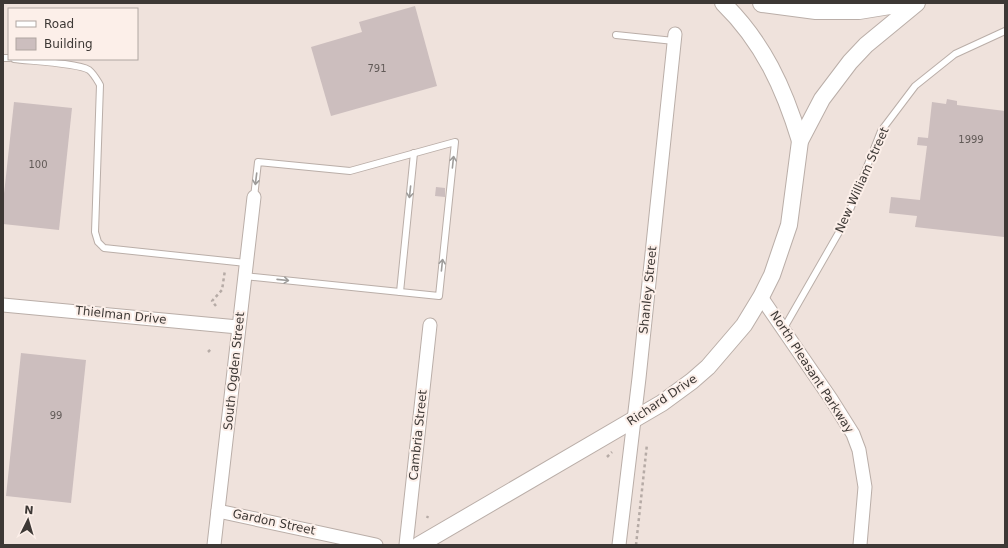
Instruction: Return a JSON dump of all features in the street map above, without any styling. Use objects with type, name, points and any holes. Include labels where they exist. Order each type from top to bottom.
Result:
[{"type":"main road","points":[[762,3],[816,10],[859,10],[902,3]]},
{"type":"street","name":"Richard Drive","points":[[723,3],[742,21],[768,60],[785,94],[800,141]]},
{"type":"street","name":"Richard Drive","points":[[419,545],[668,399],[708,367],[744,325],[762,297],[772,275],[789,225],[800,141],[822,99],[850,62],[866,45],[917,3]]},
{"type":"street","name":"Shanley Street","points":[[619,545],[674,38]]},
{"type":"street","name":"South Ogden Street","points":[[214,545],[254,198]]},
{"type":"street","name":"North Pleasant Parkway","points":[[762,297],[844,418],[859,450],[865,487],[860,545]]},
{"type":"street","name":"Thielman Drive","points":[[3,305],[238,327]]},
{"type":"street","name":"Cambria Street","points":[[406,545],[430,325]]},
{"type":"street","name":"Gardon Street","points":[[218,511],[376,545]]},
{"type":"lane","name":"New William Street","points":[[784,328],[846,220],[881,131],[915,86],[955,54],[1005,31]]},
{"type":"lane","points":[[616,35],[674,38]]},
{"type":"lane","points":[[21,60],[88,69],[95,76],[100,85],[95,232],[98,242],[104,248],[226,261],[245,270],[400,292],[439,296],[455,142],[350,171],[258,162],[254,198]]},
{"type":"lane","points":[[400,292],[414,153]]},
{"type":"path","points":[[216,306],[212,301],[219,294],[223,285],[226,261]]},
{"type":"path","points":[[208,352],[212,348]]},
{"type":"path","points":[[636,545],[648,439]]},
{"type":"building","points":[[415,6],[437,86],[331,116],[311,47],[362,32],[359,22]]},
{"type":"building","points":[[947,99],[957,101],[957,105],[1005,111],[1004,237],[915,227],[917,216],[889,213],[891,197],[920,200],[927,146],[917,145],[918,137],[928,138],[932,102],[946,104]]},
{"type":"building","points":[[14,102],[72,108],[59,230],[3,224],[3,203]]},
{"type":"building","points":[[436,187],[445,188],[445,197],[435,196]]},
{"type":"building","points":[[21,353],[86,360],[71,503],[6,496]]}]
